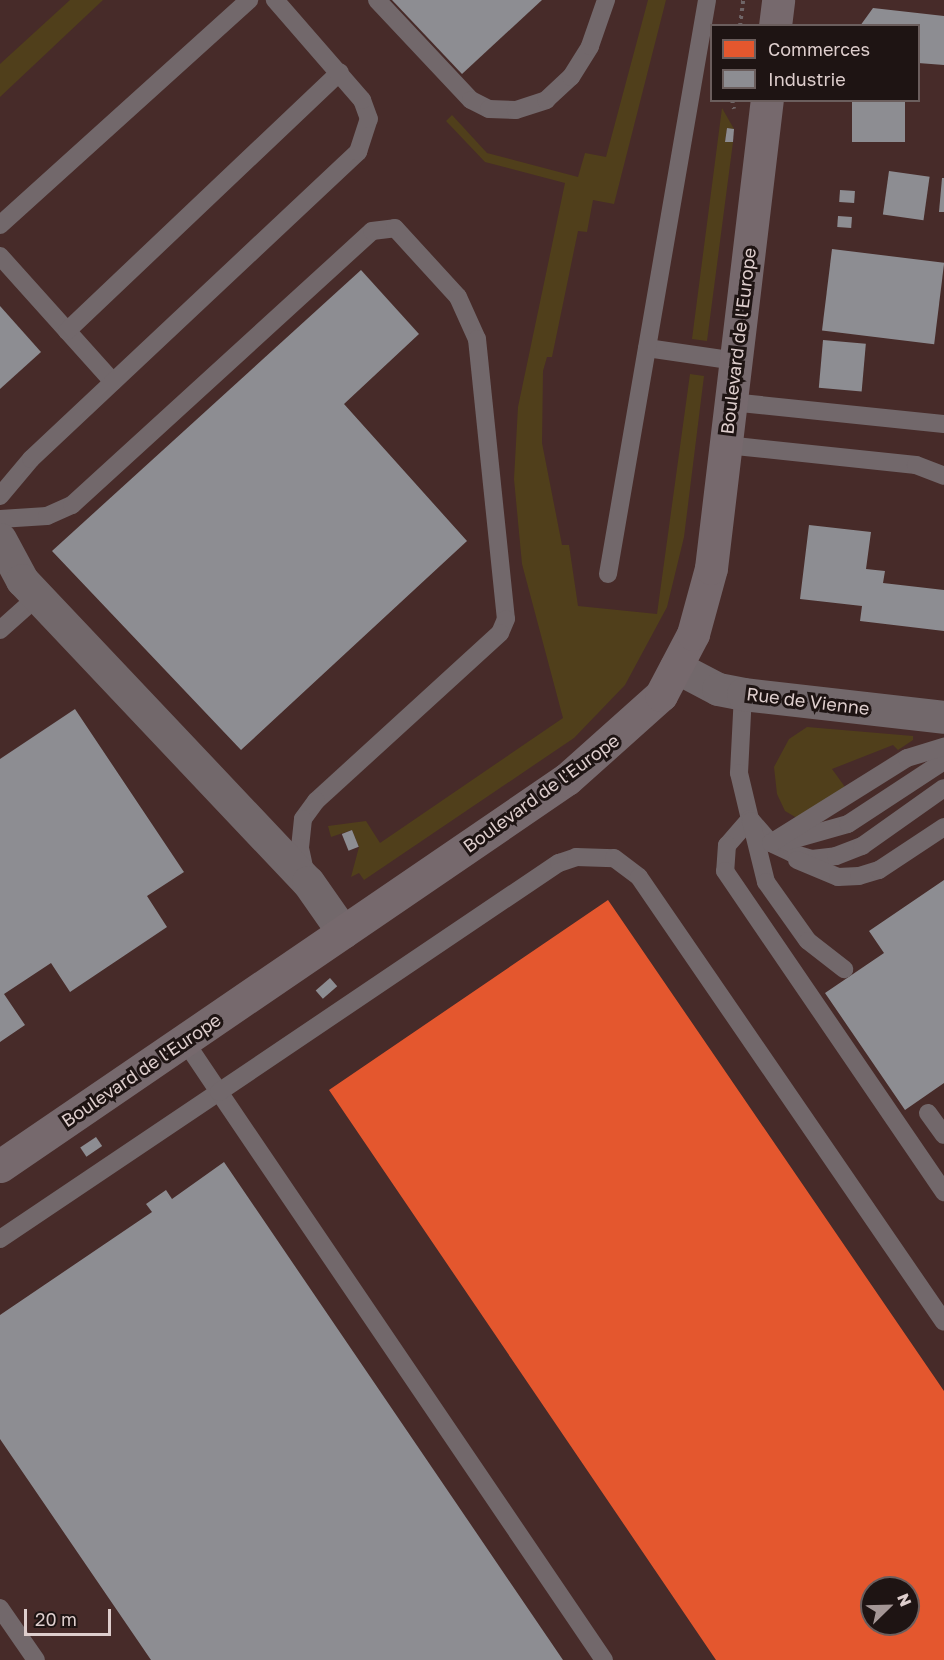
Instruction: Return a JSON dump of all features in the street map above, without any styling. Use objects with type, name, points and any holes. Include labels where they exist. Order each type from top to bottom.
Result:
[{"type":"street","points":[[775,24],[778,0]]},
{"type":"street","name":"Boulevard de l'Europe","points":[[0,1166],[603,751],[661,695],[676,668],[711,568],[767,102]]},
{"type":"street","points":[[0,539],[37,597],[308,882],[343,932]]},
{"type":"street","name":"Rue de Vienne","points":[[676,668],[718,689],[743,694],[944,717]]},
{"type":"lane","points":[[0,225],[249,0]]},
{"type":"lane","points":[[0,496],[31,459],[358,152],[369,119],[362,100],[275,0]]},
{"type":"lane","points":[[377,0],[471,100],[489,109],[516,110],[546,100],[571,76],[590,46],[606,0]]},
{"type":"lane","points":[[608,574],[706,0]]},
{"type":"lane","points":[[67,331],[340,72]]},
{"type":"lane","points":[[0,519],[47,516],[72,505],[372,231],[395,228],[458,297],[477,339],[508,601],[506,619],[500,633],[316,801],[303,819],[300,848],[308,882]]},
{"type":"lane","points":[[0,256],[113,382]]},
{"type":"lane","points":[[647,348],[736,361]]},
{"type":"lane","points":[[731,402],[944,424]]},
{"type":"lane","points":[[726,445],[916,465],[944,476]]},
{"type":"lane","points":[[0,630],[37,597]]},
{"type":"lane","points":[[743,694],[739,773],[766,882],[808,941],[844,969]]},
{"type":"lane","points":[[771,843],[907,758],[944,747]]},
{"type":"lane","points":[[771,843],[799,841],[848,824],[944,761]]},
{"type":"lane","points":[[771,843],[812,859],[836,856],[862,846],[944,788]]},
{"type":"lane","points":[[750,819],[771,843],[816,871],[859,876],[879,870],[944,827]]},
{"type":"lane","points":[[750,819],[727,845],[730,881],[944,1192]]},
{"type":"lane","points":[[0,1239],[559,863],[576,857],[614,858],[639,877],[944,1322]]},
{"type":"lane","points":[[184,1040],[604,1660]]},
{"type":"lane","points":[[928,1113],[944,1135]]},
{"type":"lane","points":[[0,1608],[36,1660]]},
{"type":"path","points":[[740,24],[743,0]]},
{"type":"shaded area","points":[[0,0],[944,0],[944,1660],[0,1660]]},
{"type":"shaded area","points":[[70,0],[103,0],[0,97],[0,64]]},
{"type":"shaded area","points":[[648,0],[666,0],[614,204],[593,200],[587,232],[578,231],[552,357],[547,357],[543,371],[542,443],[562,545],[569,545],[578,606],[657,614],[690,374],[704,376],[684,537],[667,607],[625,685],[574,738],[364,880],[359,873],[351,877],[359,847],[352,830],[331,837],[328,826],[366,821],[380,843],[563,718],[522,564],[514,479],[518,407],[565,183],[485,162],[446,121],[452,115],[487,153],[578,177],[585,153],[606,157]]},
{"type":"shaded area","points":[[722,108],[734,129],[727,128],[725,141],[733,142],[707,341],[692,339]]},
{"type":"shaded area","points":[[807,727],[913,736],[913,740],[898,750],[893,745],[832,769],[845,787],[797,818],[785,811],[777,794],[774,767],[789,739]]},
{"type":"building: Commerces","points":[[608,900],[944,1391],[944,1660],[716,1660],[329,1090]]},
{"type":"building: Industrie","points":[[392,0],[542,0],[462,74]]},
{"type":"building: Industrie","points":[[873,8],[944,16],[944,65],[920,63],[920,24],[861,24]]},
{"type":"building: Industrie","points":[[852,102],[905,102],[905,142],[852,142]]},
{"type":"building: Industrie","points":[[727,128],[734,129],[733,142],[725,142]]},
{"type":"building: Industrie","points":[[889,171],[930,177],[923,220],[883,215]]},
{"type":"building: Industrie","points":[[942,178],[944,178],[944,212],[939,212]]},
{"type":"building: Industrie","points":[[840,190],[855,191],[854,203],[839,202]]},
{"type":"building: Industrie","points":[[838,216],[852,217],[851,228],[837,227]]},
{"type":"building: Industrie","points":[[832,249],[944,263],[934,344],[822,330]]},
{"type":"building: Industrie","points":[[361,270],[419,334],[344,404],[467,541],[241,750],[52,551]]},
{"type":"building: Industrie","points":[[0,306],[41,352],[0,389]]},
{"type":"building: Industrie","points":[[823,340],[866,344],[862,392],[819,388]]},
{"type":"building: Industrie","points":[[809,525],[871,532],[866,569],[885,571],[883,583],[944,590],[944,631],[860,621],[862,606],[800,599]]},
{"type":"building: Industrie","points":[[75,709],[184,872],[147,896],[167,927],[70,992],[51,963],[4,994],[25,1025],[0,1042],[0,759]]},
{"type":"building: Industrie","points":[[352,830],[359,847],[349,851],[342,834]]},
{"type":"building: Industrie","points":[[944,880],[944,1083],[905,1110],[825,993],[884,953],[869,931]]},
{"type":"building: Industrie","points":[[330,978],[337,986],[323,999],[316,990]]},
{"type":"building: Industrie","points":[[96,1137],[102,1146],[86,1157],[80,1148]]},
{"type":"building: Industrie","points":[[224,1162],[563,1660],[151,1660],[0,1439],[0,1315],[152,1212],[146,1204],[166,1190],[172,1199]]}]
